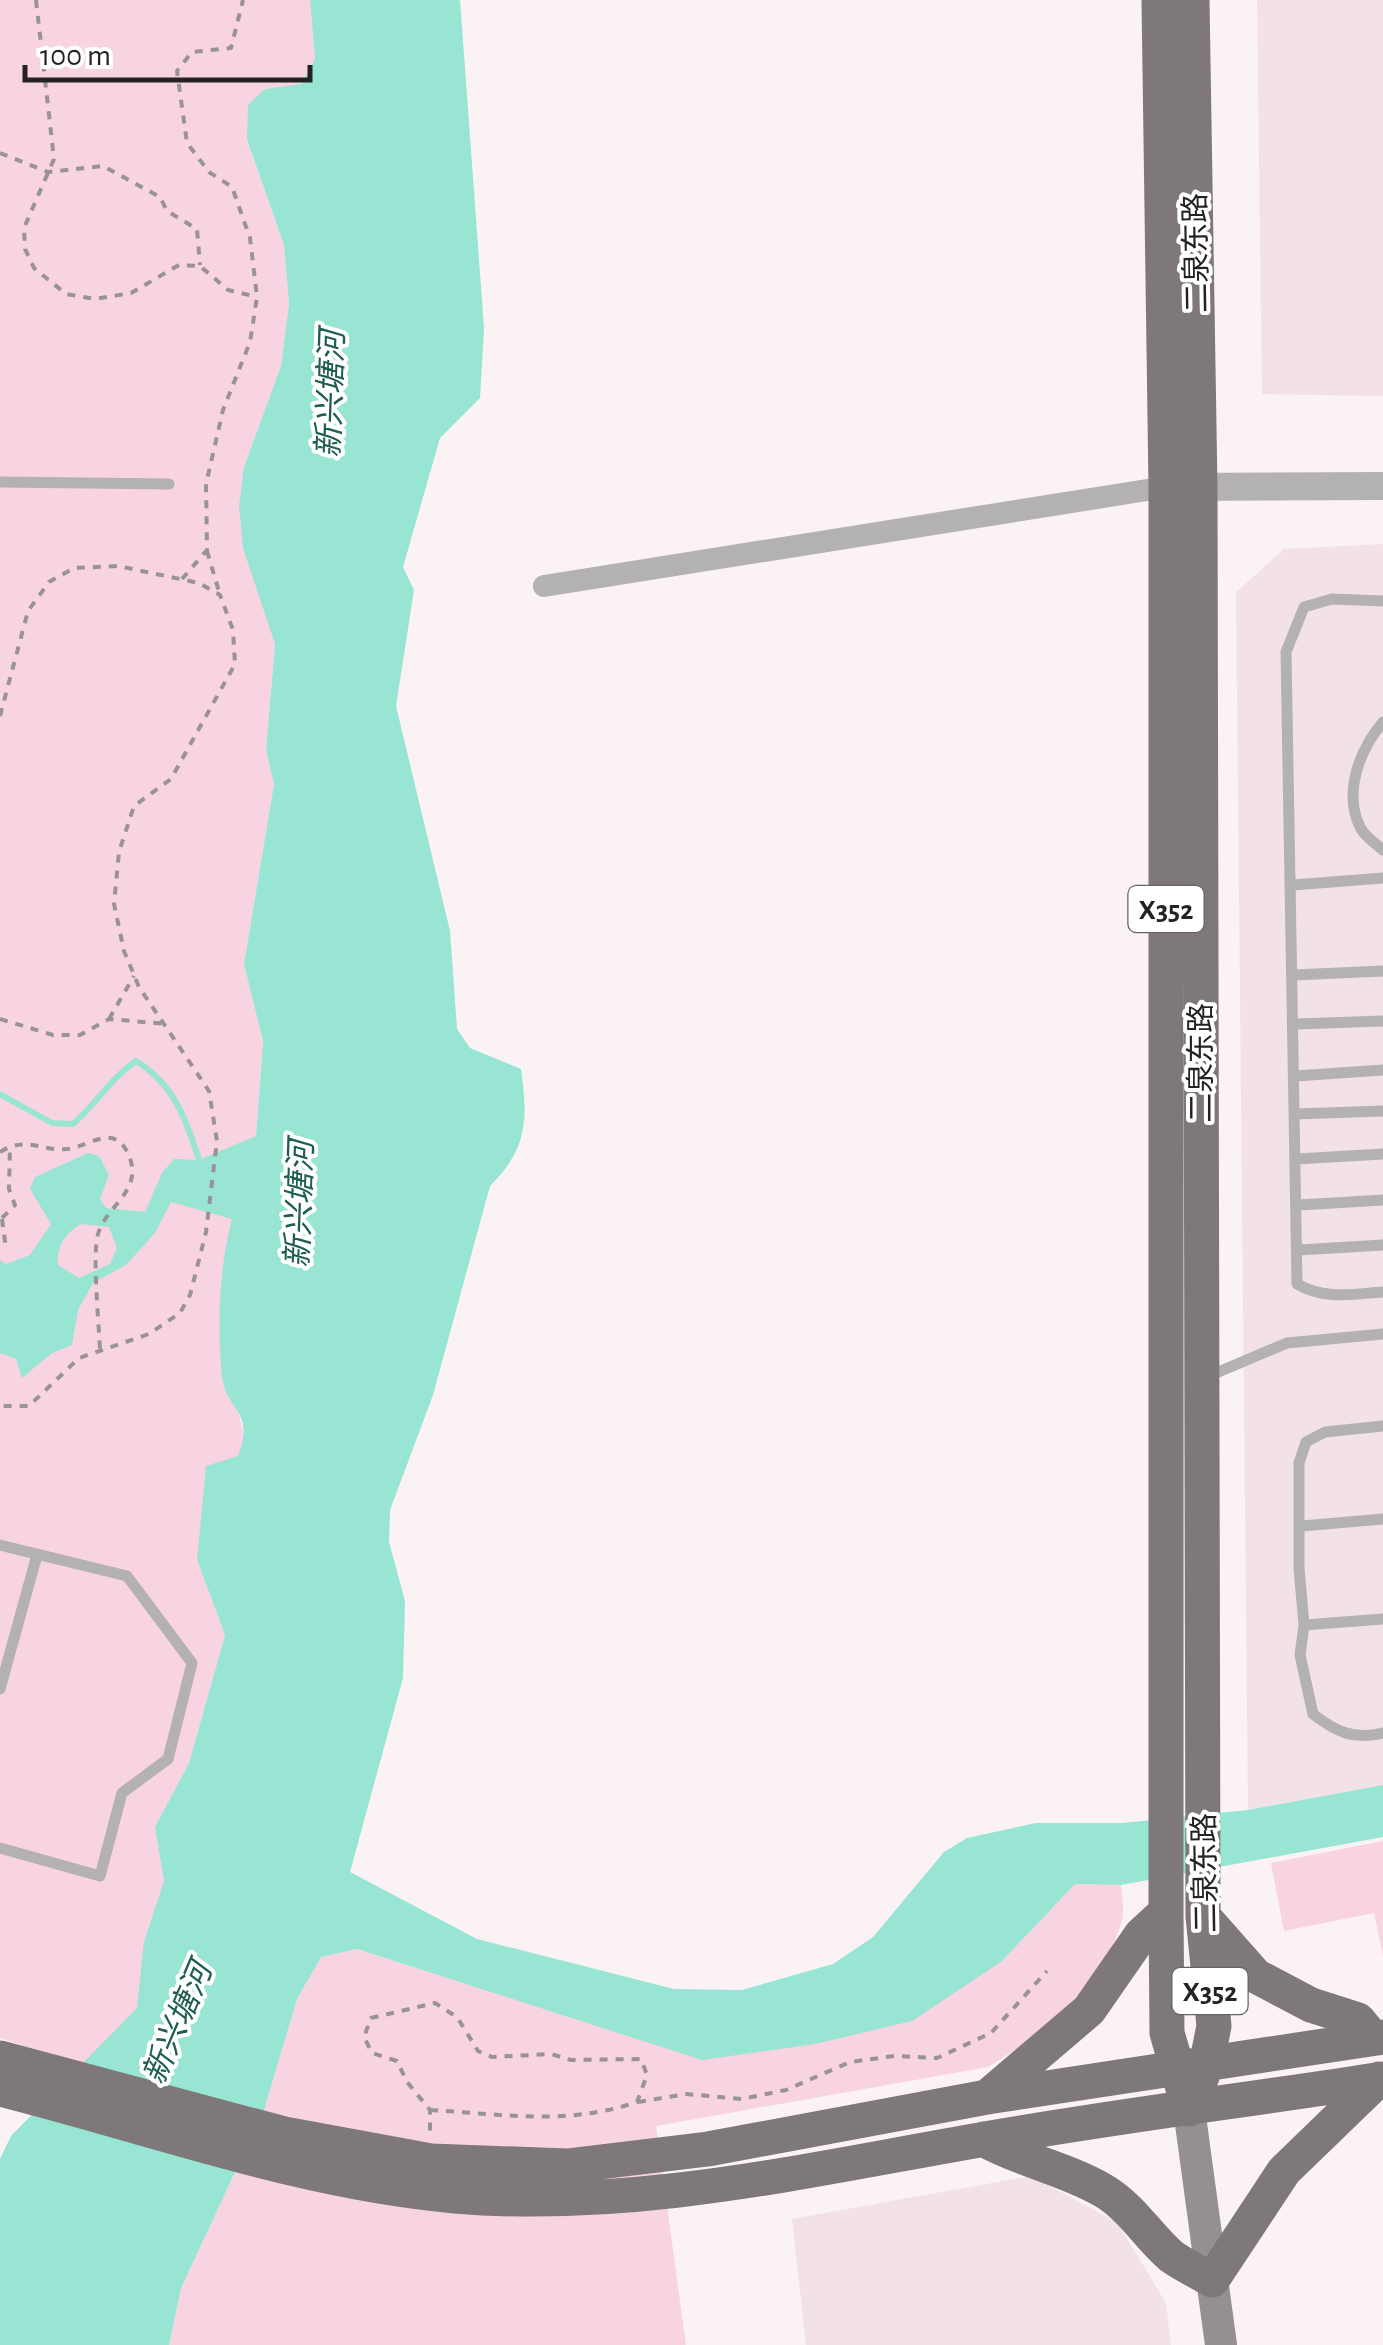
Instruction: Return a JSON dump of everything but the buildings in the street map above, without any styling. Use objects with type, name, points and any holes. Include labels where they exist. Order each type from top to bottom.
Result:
[{"type":"main road","name":"二泉东路","points":[[1159,0],[1183,487],[1201,1380],[1203,1916],[1214,2026],[1191,2068],[1189,2109]]},
{"type":"main road","name":"二泉东路","points":[[1191,2068],[1168,2033],[1166,1894],[1192,0]]},
{"type":"main road","points":[[988,2097],[1089,2010],[1166,1894]]},
{"type":"main road","points":[[1203,1916],[1256,1976],[1311,2005],[1358,2020],[1378,2038]]},
{"type":"main road","points":[[10,2077],[431,2161],[567,2166],[708,2148],[988,2097],[1378,2038]]},
{"type":"main road","points":[[10,2077],[267,2165],[454,2196],[581,2200],[736,2184],[983,2139],[1381,2079]]},
{"type":"main road","points":[[1212,2280],[1284,2171],[1381,2079]]},
{"type":"main road","points":[[1189,2109],[1221,2345]]},
{"type":"main road","points":[[983,2139],[1016,2157],[1054,2166],[1108,2194],[1150,2229],[1170,2255],[1212,2280]]},
{"type":"street","points":[[544,586],[1183,487],[1383,486]]},
{"type":"lane","points":[[0,482],[170,484]]},
{"type":"lane","points":[[1383,601],[1332,600],[1304,607],[1286,652],[1293,885],[1289,898],[1292,1014],[1296,1024],[1297,1159],[1293,1174],[1299,1205],[1294,1220],[1299,1250],[1297,1284],[1312,1292],[1383,1292]]},
{"type":"lane","points":[[1383,722],[1366,742],[1352,791],[1361,828],[1383,850]]},
{"type":"lane","points":[[1293,885],[1383,878]]},
{"type":"lane","points":[[1293,975],[1383,971]]},
{"type":"lane","points":[[1296,1024],[1383,1020]]},
{"type":"lane","points":[[1296,1076],[1383,1070]]},
{"type":"lane","points":[[1296,1114],[1383,1111]]},
{"type":"lane","points":[[1297,1159],[1383,1154]]},
{"type":"lane","points":[[1299,1205],[1383,1200]]},
{"type":"lane","points":[[1299,1250],[1383,1245]]},
{"type":"lane","points":[[1201,1380],[1287,1343],[1383,1334]]},
{"type":"lane","points":[[1383,1426],[1325,1432],[1306,1442],[1299,1464],[1299,1568],[1304,1624],[1300,1655],[1313,1714],[1338,1733],[1365,1738],[1383,1733]]},
{"type":"lane","points":[[1302,1526],[1383,1519]]},
{"type":"lane","points":[[0,1545],[127,1576],[192,1663],[168,1759],[122,1793],[100,1876],[0,1848]]},
{"type":"lane","points":[[0,1689],[38,1555]]},
{"type":"lane","points":[[1304,1624],[1383,1619]]},
{"type":"path","points":[[36,0],[54,160],[24,228],[25,250],[34,268],[66,294],[95,298],[130,293],[179,265],[200,266],[228,290],[258,297]]},
{"type":"path","points":[[0,1406],[29,1406],[79,1358],[149,1334],[180,1313],[190,1295],[206,1232],[217,1141],[210,1091],[134,976],[114,904],[119,852],[134,806],[171,779],[235,664],[234,630],[207,550],[206,484],[224,410],[250,342],[258,297],[250,238],[232,187],[210,172],[187,143],[177,71],[192,52],[231,48],[244,0]]},
{"type":"path","points":[[0,152],[48,172],[103,166],[160,197],[166,211],[197,229],[200,266]]},
{"type":"path","points":[[182,578],[207,550]]},
{"type":"path","points":[[0,716],[28,611],[49,582],[74,568],[118,566],[182,578],[220,595]]},
{"type":"path","points":[[0,1020],[52,1035],[80,1035],[109,1019],[134,976]]},
{"type":"path","points":[[109,1019],[166,1024]]},
{"type":"path","points":[[0,1152],[10,1146],[38,1143],[63,1150],[109,1138],[123,1144],[130,1159],[132,1183],[123,1202],[100,1228],[96,1247],[100,1350]]},
{"type":"path","points":[[6,1248],[1,1218],[15,1205],[9,1190],[10,1146]]},
{"type":"path","points":[[430,2110],[521,2119],[578,2118],[686,2094],[742,2099],[786,2090],[850,2062],[894,2056],[937,2058],[991,2033],[1047,1971]]},
{"type":"path","points":[[430,2140],[430,2110],[406,2082],[397,2061],[372,2053],[364,2037],[371,2018],[435,2003],[457,2017],[478,2051],[492,2057],[551,2054],[571,2060],[641,2059],[648,2075],[637,2102]]},
{"type":"shaded area","points":[[0,0],[310,0],[315,59],[300,85],[265,89],[247,141],[284,245],[289,304],[281,366],[244,467],[263,603],[275,643],[266,750],[274,784],[244,964],[263,1040],[236,1403],[245,1439],[197,1560],[225,1635],[189,1763],[155,1827],[164,1881],[137,2008],[85,2066],[0,2038]]},
{"type":"shaded area","points":[[1257,0],[1383,0],[1383,396],[1262,394]]},
{"type":"shaded area","points":[[1383,544],[1383,1785],[1248,1810],[1236,592],[1284,549]]},
{"type":"shaded area","points":[[1383,1841],[1383,1956],[1374,1913],[1284,1931],[1271,1863]]},
{"type":"shaded area","points":[[1075,1884],[1121,1885],[1122,1920],[1112,1947],[1067,2007],[1029,2040],[988,2067],[656,2126],[686,2345],[169,2345],[181,2288],[264,2110],[297,1999],[321,1957],[356,1949],[570,2017],[1002,1961]]},
{"type":"shaded area","points":[[1031,2176],[1117,2222],[1166,2303],[1171,2345],[806,2345],[792,2219]]},
{"type":"water","name":"新兴塘河","points":[[310,0],[460,0],[484,328],[480,398],[440,438],[403,567],[414,590],[396,706],[450,931],[457,1029],[470,1048],[521,1069],[524,1103],[518,1145],[490,1186],[433,1395],[390,1510],[389,1542],[405,1601],[403,1678],[350,1872],[477,1939],[674,1989],[742,1990],[833,1964],[873,1937],[944,1852],[967,1838],[1036,1823],[1123,1823],[1248,1810],[1383,1785],[1383,1837],[1121,1885],[1075,1884],[1002,1961],[912,2021],[815,2044],[702,2060],[357,1949],[321,1957],[297,1999],[264,2110],[181,2288],[169,2345],[0,2345],[0,2159],[11,2136],[137,2008],[144,1942],[164,1881],[155,1827],[189,1763],[225,1635],[197,1560],[206,1466],[238,1456],[244,1429],[224,1387],[220,1357],[222,1277],[232,1219],[171,1202],[155,1233],[126,1265],[93,1283],[78,1310],[72,1345],[52,1353],[22,1378],[16,1359],[0,1353],[0,1260],[6,1264],[30,1255],[51,1224],[30,1189],[35,1177],[88,1153],[99,1156],[109,1175],[100,1199],[106,1208],[145,1212],[162,1173],[174,1159],[199,1160],[256,1136],[263,1041],[244,964],[274,784],[266,750],[275,644],[243,548],[239,506],[244,467],[281,366],[289,304],[284,245],[247,140],[248,105],[265,89],[301,84],[315,59]],"holes":[[[81,1224],[109,1227],[117,1248],[110,1264],[79,1278],[58,1265],[60,1246],[75,1228]]]},
{"type":"waterway","points":[[0,1094],[52,1123],[73,1124],[136,1061],[169,1092],[199,1160]]}]
